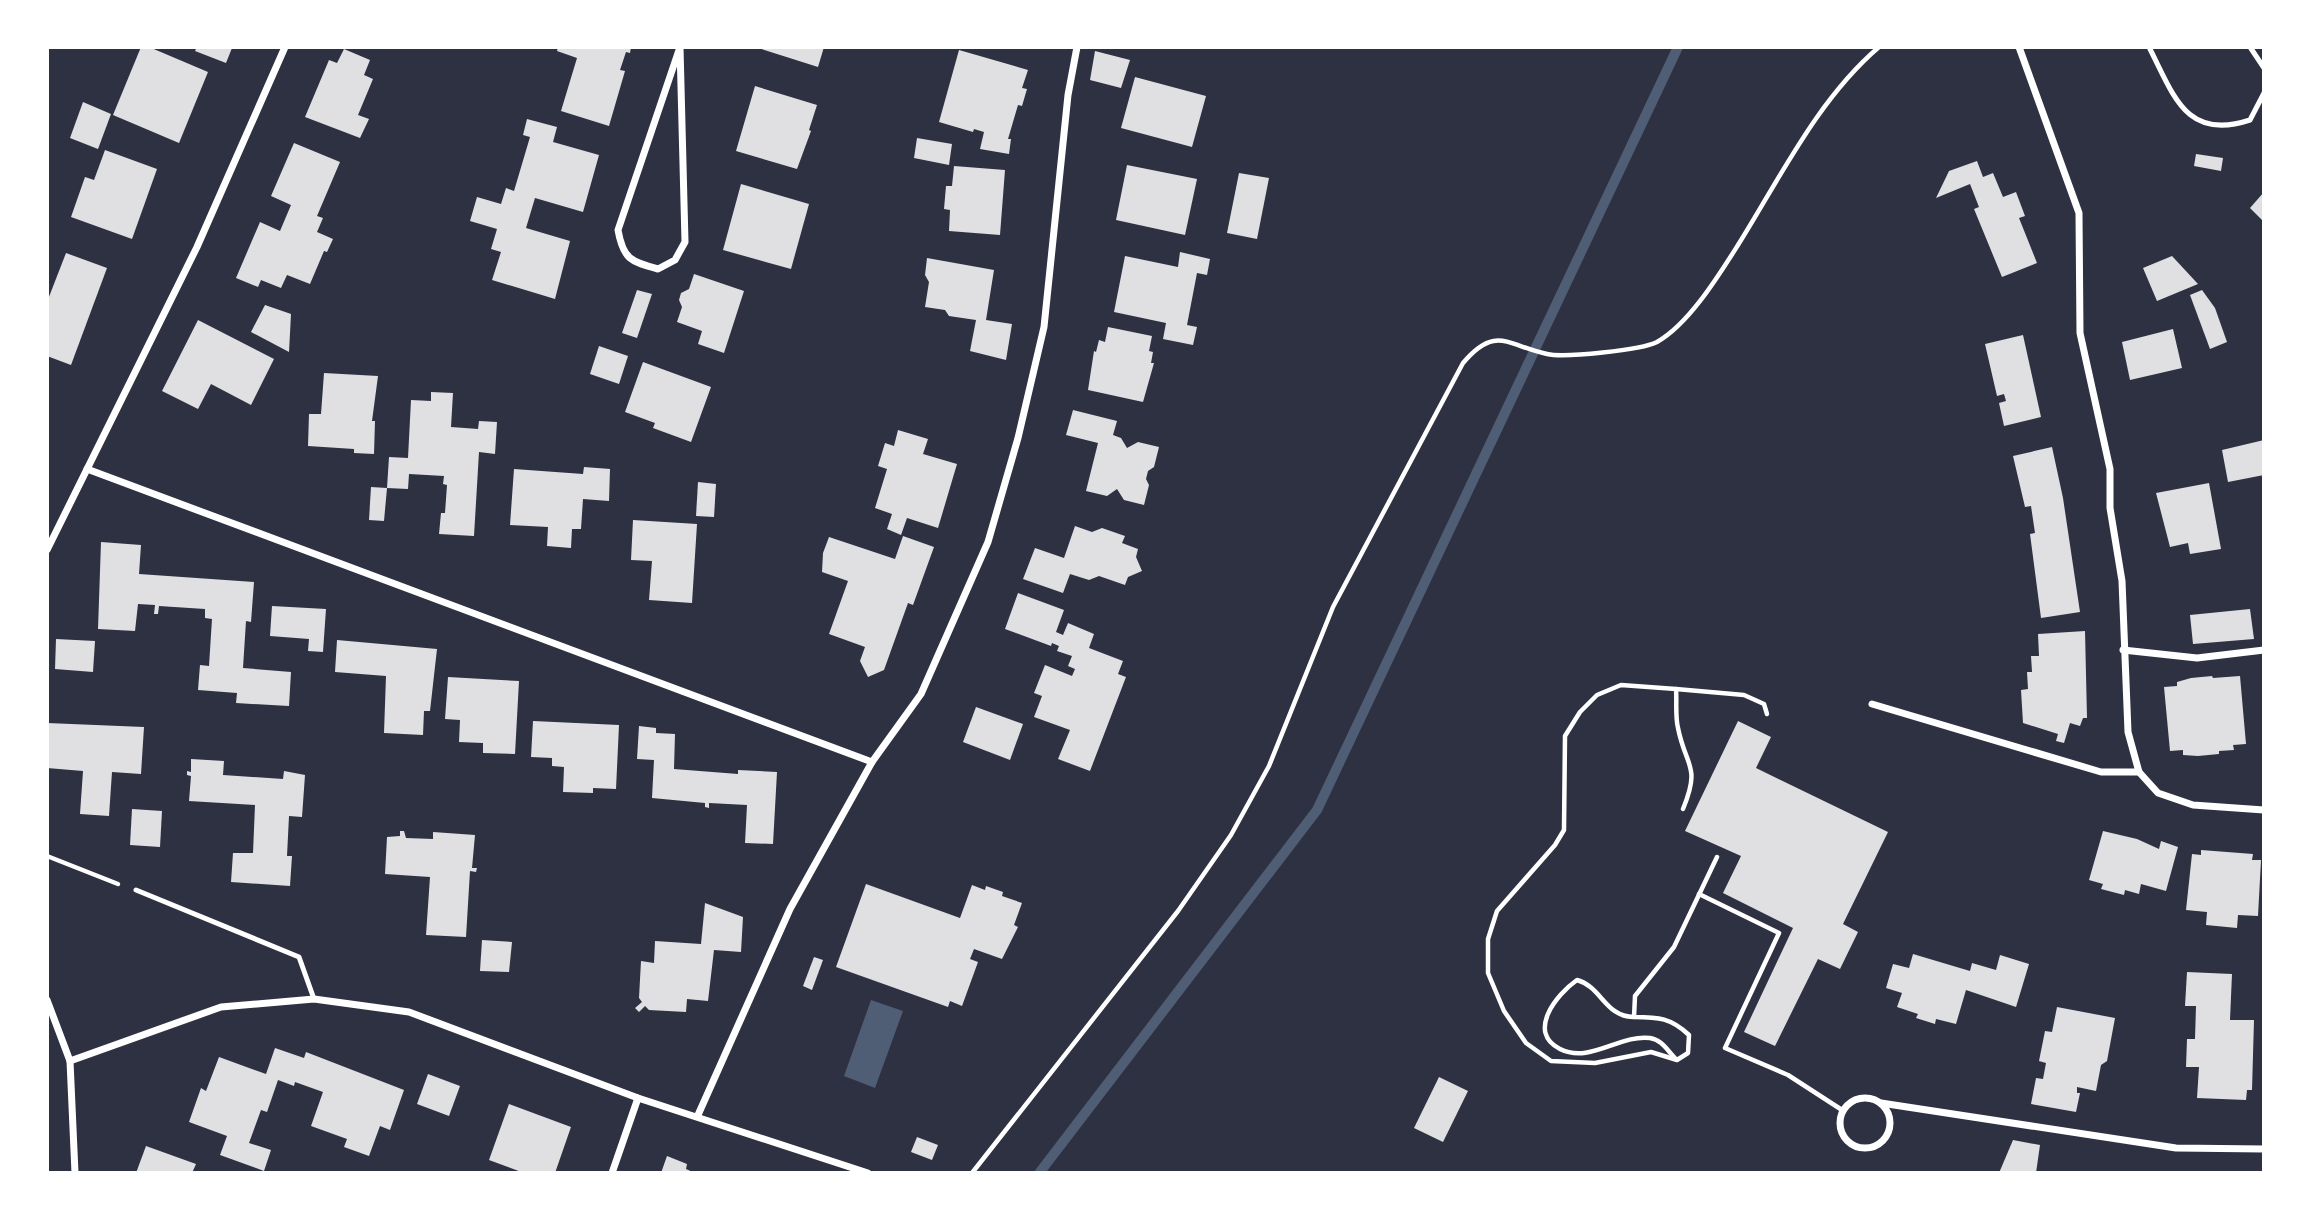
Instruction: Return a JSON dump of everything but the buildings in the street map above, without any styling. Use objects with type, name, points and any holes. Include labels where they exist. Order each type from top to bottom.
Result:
[{"type":"street","points":[[47,550],[197,247],[285,47]]},
{"type":"street","points":[[680,47],[685,242],[675,260],[658,269],[635,263],[621,249],[618,230],[680,47]]},
{"type":"street","points":[[698,1115],[790,909],[872,762],[921,694],[988,542],[1018,438],[1044,327],[1068,95],[1077,47]]},
{"type":"street","points":[[2019,47],[2079,213],[2080,333],[2110,469],[2110,508],[2122,581],[2128,732],[2138,772],[2158,793],[2193,805],[2264,810]]},
{"type":"street","points":[[87,469],[872,762]]},
{"type":"street","points":[[2123,650],[2197,658],[2264,650]]},
{"type":"street","points":[[1872,704],[2101,772],[2138,772]]},
{"type":"street","points":[[70,1061],[221,1007],[314,999],[409,1013],[638,1098],[698,1115],[868,1173]]},
{"type":"street","points":[[47,1000],[70,1061],[75,1173]]},
{"type":"street","points":[[1881,1103],[1889,1116],[1889,1130],[1884,1139],[1872,1147],[1857,1147],[1845,1138],[1840,1125],[1842,1111],[1858,1098],[1868,1097],[1881,1103],[2176,1148],[2264,1149]]},
{"type":"street","points":[[612,1173],[638,1098]]},
{"type":"lane","points":[[2149,47],[2175,97],[2197,122],[2226,128],[2250,120],[2264,93]]},
{"type":"lane","points":[[2250,47],[2264,68]]},
{"type":"lane","points":[[136,890],[299,957],[314,999]]},
{"type":"path","points":[[972,1173],[1178,911],[1231,835],[1269,766],[1333,607],[1463,363],[1477,346],[1500,340],[1549,355],[1639,349],[1659,341],[1706,297],[1825,107],[1857,66],[1879,47]]},
{"type":"path","points":[[1677,1059],[1660,1041],[1651,1038],[1636,1038],[1598,1050],[1567,1052],[1556,1048],[1548,1039],[1544,1024],[1547,1013],[1564,989],[1577,980],[1589,984],[1610,1011],[1623,1017],[1662,1016],[1676,1023],[1689,1035],[1688,1053],[1677,1059],[1651,1052],[1595,1063],[1552,1061],[1526,1043],[1504,1011],[1488,973],[1488,939],[1497,911],[1555,845],[1564,830],[1564,736],[1580,712],[1597,695],[1621,685],[1744,695],[1764,704],[1767,714]]},
{"type":"path","points":[[1676,689],[1678,728],[1693,768],[1691,789],[1683,809]]},
{"type":"path","points":[[47,856],[136,890]]},
{"type":"path","points":[[1634,1017],[1635,996],[1674,947],[1717,857]]},
{"type":"path","points":[[1699,894],[1779,933],[1725,1048],[1788,1075],[1842,1111]]},
{"type":"water","points":[[871,1000],[903,1011],[875,1088],[844,1076]]},
{"type":"waterway","points":[[1040,1172],[1317,810],[1678,47]]}]
